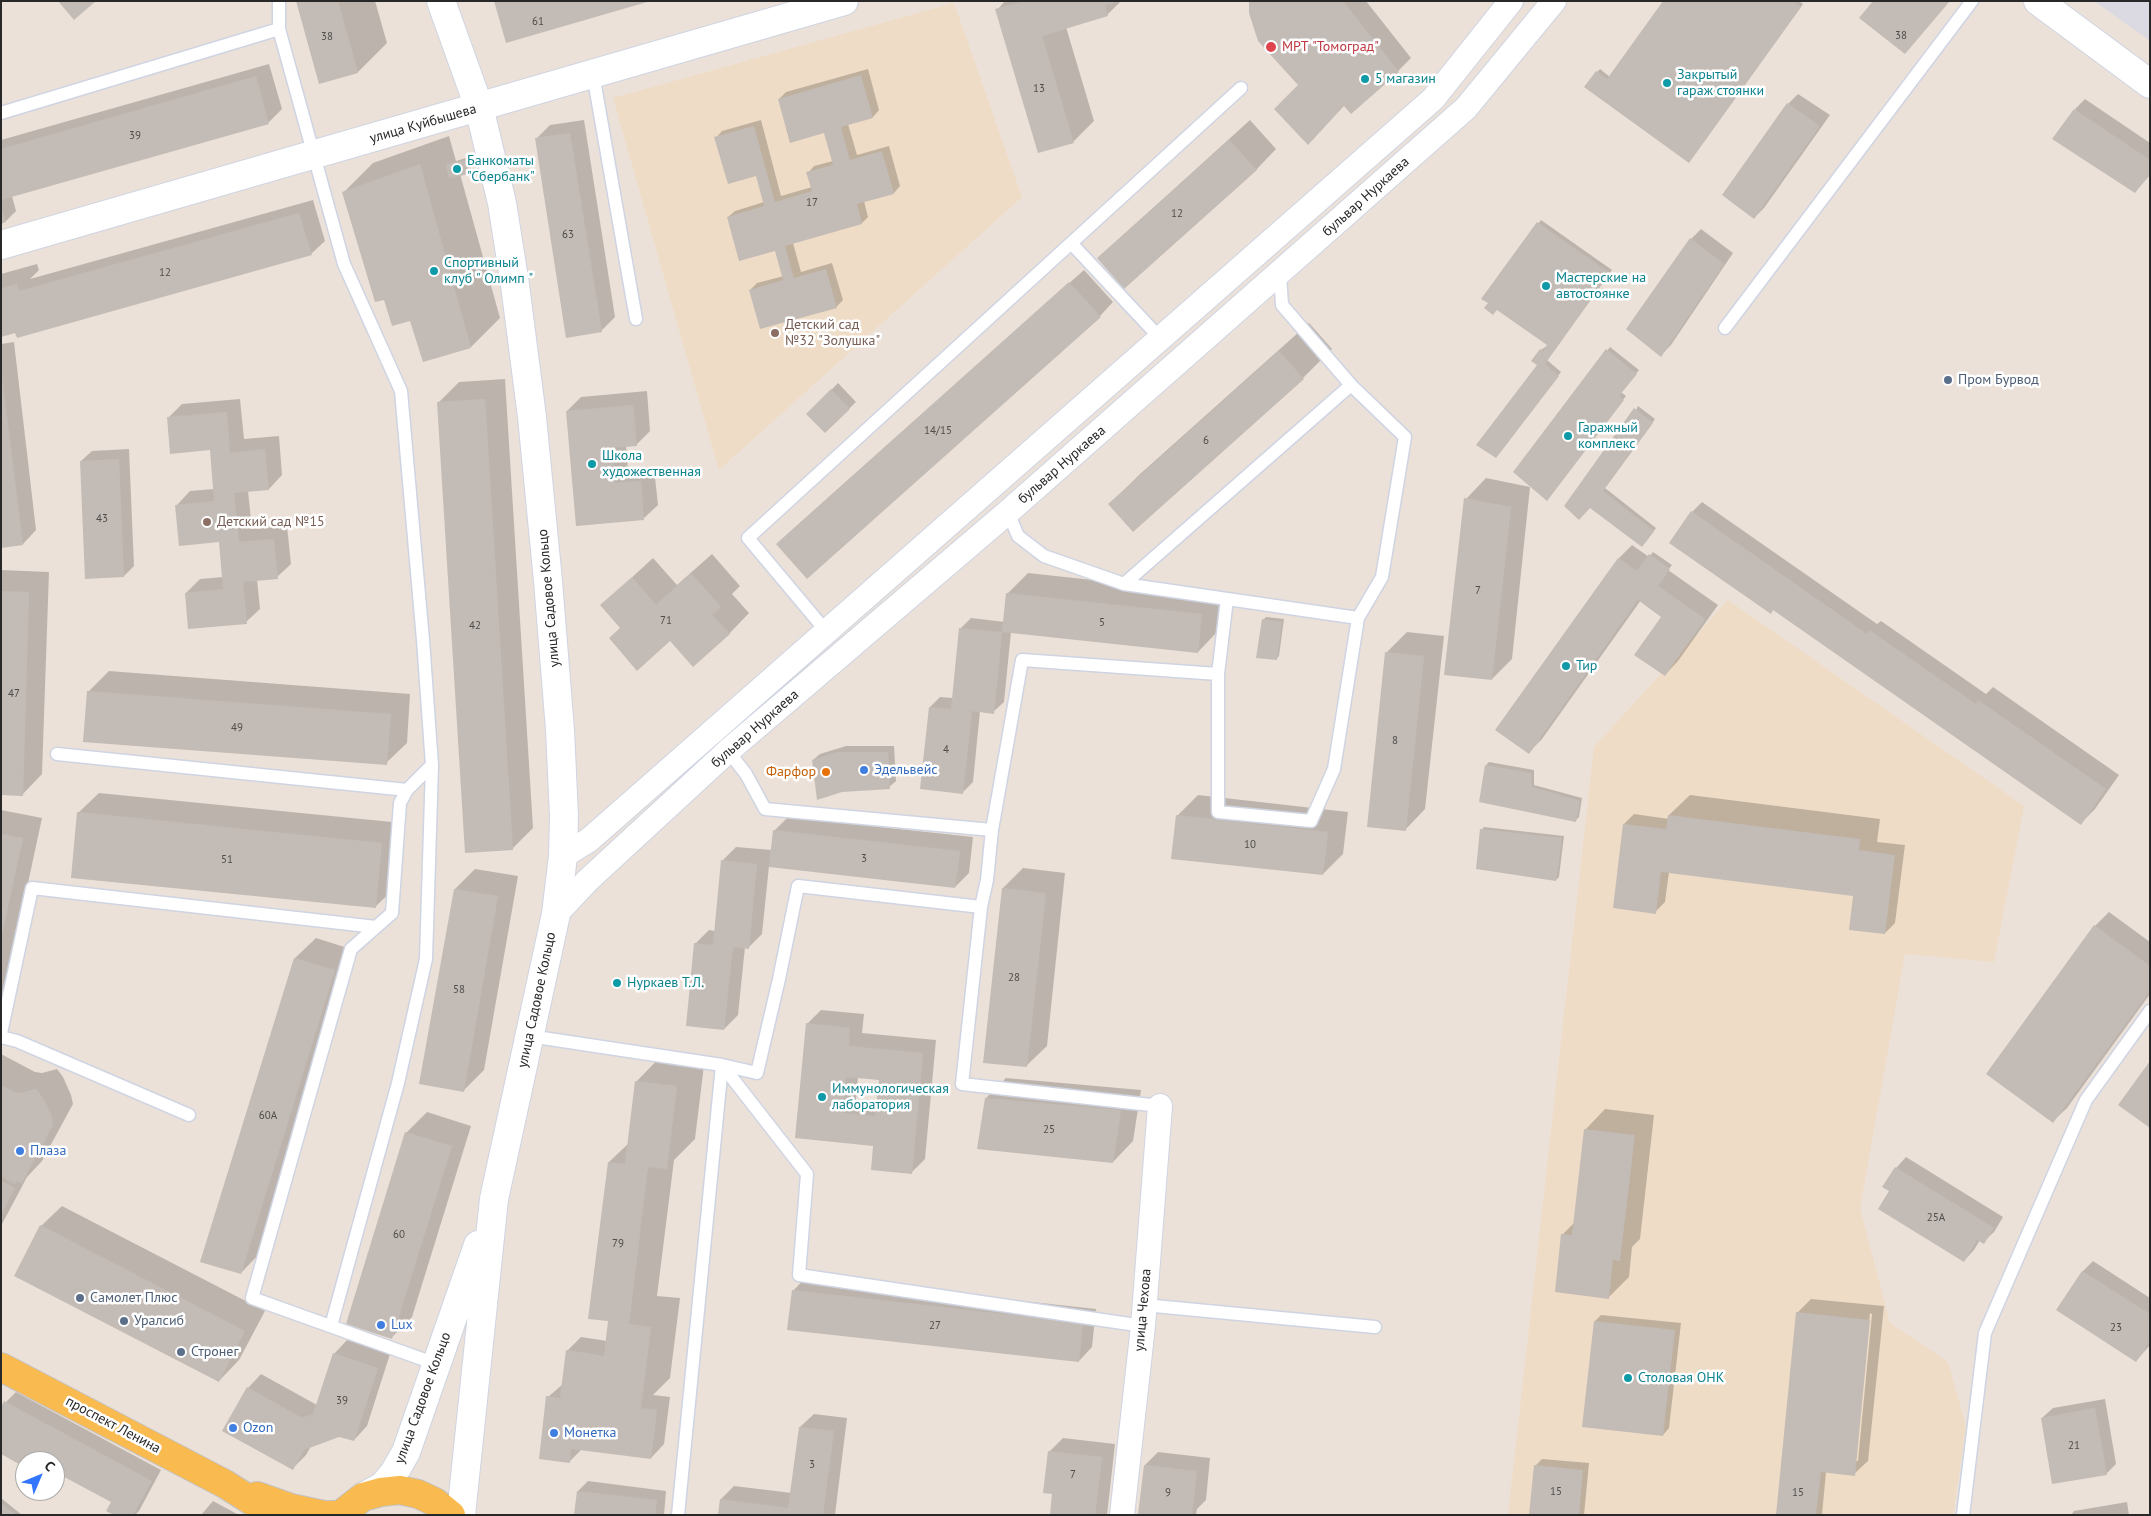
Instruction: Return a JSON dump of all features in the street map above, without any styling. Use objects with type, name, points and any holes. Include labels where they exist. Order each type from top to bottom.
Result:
[{"type":"main road","name":"улица Садовое Кольцо","points":[[441,1],[479,107],[502,203],[516,285],[532,417],[560,730],[564,816],[563,856],[556,914],[494,1199],[461,1515]]},
{"type":"main road","name":"улица Куйбышева","points":[[1,245],[593,74],[808,6],[844,1]]},
{"type":"main road","points":[[2038,1],[2150,84]]},
{"type":"main road","name":"улица Садовое Кольцо","points":[[363,1498],[382,1486],[394,1473],[402,1459],[494,1199]]},
{"type":"main road","name":"проспект Ленина","points":[[1,1367],[225,1484],[274,1515]]},
{"type":"main road","name":"проспект Ленина","points":[[225,1484],[291,1508],[324,1515],[340,1515]]},
{"type":"main road","points":[[340,1515],[363,1498],[381,1492],[400,1490],[435,1502],[451,1515]]},
{"type":"street","name":"бульвар Нуркаева","points":[[563,856],[588,840],[1433,99],[1511,1]]},
{"type":"street","name":"бульвар Нуркаева","points":[[556,914],[588,880],[728,751],[1008,512],[1466,108],[1554,1]]},
{"type":"street","name":"улица Чехова","points":[[1122,1515],[1143,1316],[1160,1106]]},
{"type":"lane","points":[[279,1],[279,29],[344,264],[401,391],[432,765],[426,959],[398,1083],[331,1326]]},
{"type":"lane","points":[[1725,328],[1972,1]]},
{"type":"lane","points":[[1,113],[279,29]]},
{"type":"lane","points":[[593,74],[636,319]]},
{"type":"lane","points":[[826,631],[748,538],[1241,88]]},
{"type":"lane","points":[[1071,243],[1160,338]]},
{"type":"lane","points":[[1227,599],[1218,674],[1218,812],[1311,821],[1334,769],[1358,618],[1382,577],[1405,437],[1351,385],[1282,305],[1280,274]]},
{"type":"lane","points":[[1124,584],[1351,385]]},
{"type":"lane","points":[[1008,512],[1018,536],[1044,556],[1124,584],[1358,618]]},
{"type":"lane","points":[[1160,1106],[962,1084],[992,830],[1022,660],[1218,674]]},
{"type":"lane","points":[[728,751],[746,774],[765,809],[992,830]]},
{"type":"lane","points":[[57,754],[407,790]]},
{"type":"lane","points":[[432,765],[407,790],[400,803],[392,913],[351,949],[252,1298],[436,1364]]},
{"type":"lane","points":[[529,1036],[722,1065],[757,1073],[798,886],[982,907]]},
{"type":"lane","points":[[1,1033],[32,888],[376,927]]},
{"type":"lane","points":[[1963,1515],[1985,1332],[2086,1100],[2150,1011]]},
{"type":"lane","points":[[1,1037],[16,1041],[189,1116]]},
{"type":"lane","points":[[722,1065],[807,1174],[799,1275],[1143,1316],[1375,1327]]},
{"type":"lane","points":[[678,1515],[722,1065]]},
{"type":"shaded area","points":[[2094,1],[2150,1],[2150,41]]},
{"type":"shaded area","name":"Детский сад №32 \"Золушка\"","points":[[954,3],[1022,197],[719,470],[613,98]]},
{"type":"shaded area","points":[[1728,600],[2024,806],[1994,962],[1905,954],[1860,1208],[1890,1323],[1948,1362],[1966,1426],[1953,1515],[1508,1515],[1594,747]]},
{"type":"building","points":[[58,1],[96,1],[74,20]]},
{"type":"building","points":[[296,1],[338,1],[358,73],[319,84]]},
{"type":"building","points":[[494,1],[647,1],[647,2],[506,43]]},
{"type":"building","points":[[1026,1],[1116,2],[1105,5],[1108,16],[1042,36],[1074,143],[1038,153],[995,9]]},
{"type":"building","name":"5 магазин","points":[[1249,1],[1343,1],[1399,72],[1351,114],[1344,106],[1308,145],[1274,109],[1298,85],[1258,41],[1249,13]]},
{"type":"building","name":"Закрытый гараж стоянки","points":[[1663,1],[1793,1],[1801,7],[1689,163],[1584,87],[1596,71],[1607,79]]},
{"type":"building","points":[[1873,1],[1950,1],[1905,54],[1859,18]]},
{"type":"building","points":[[861,75],[873,118],[841,127],[850,160],[882,151],[894,194],[857,204],[862,224],[785,246],[794,278],[826,269],[837,308],[760,329],[749,290],[783,280],[775,251],[739,261],[727,217],[764,206],[756,176],[728,184],[714,137],[754,126],[775,202],[812,191],[806,172],[833,165],[824,133],[790,143],[778,99]]},
{"type":"building","points":[[256,76],[269,124],[1,200],[1,149]]},
{"type":"building","points":[[1787,103],[1820,126],[1754,219],[1722,195]]},
{"type":"building","points":[[2074,109],[2150,160],[2150,174],[2135,193],[2052,139]]},
{"type":"building","points":[[570,133],[602,332],[566,338],[535,138]]},
{"type":"building","points":[[1229,140],[1257,170],[1124,289],[1097,258]]},
{"type":"building","name":"Банкоматы \"Сбербанк\"","points":[[466,160],[469,174],[449,178],[446,164]]},
{"type":"building","name":"Спортивный клуб \" Олимп \"","points":[[420,164],[471,348],[423,362],[410,321],[392,326],[384,300],[375,302],[342,192]]},
{"type":"building","points":[[1,206],[6,222],[1,224]]},
{"type":"building","points":[[299,213],[312,255],[17,338],[15,333],[1,337],[1,288],[17,284],[19,291]]},
{"type":"building","name":"Мастерские на автостоянке","points":[[1537,222],[1610,273],[1545,364],[1559,376],[1496,458],[1476,445],[1537,365],[1531,361],[1540,349],[1543,351],[1547,345],[1497,310],[1493,315],[1484,308],[1488,303],[1481,299]]},
{"type":"building","points":[[1690,238],[1724,264],[1661,357],[1626,329]]},
{"type":"building","points":[[1069,282],[1101,317],[807,579],[776,544]]},
{"type":"building","name":"Гаражный комплекс","points":[[1606,349],[1637,374],[1619,396],[1624,400],[1547,501],[1513,472]]},
{"type":"building","points":[[1279,351],[1304,379],[1133,532],[1108,504]]},
{"type":"building","points":[[1,369],[23,545],[1,548]]},
{"type":"building","points":[[831,389],[850,409],[825,433],[806,414]]},
{"type":"building","points":[[485,399],[513,850],[465,853],[437,402]]},
{"type":"building","name":"Школа художественная","points":[[633,405],[637,446],[612,448],[615,483],[641,481],[644,520],[576,526],[566,411]]},
{"type":"building","points":[[1634,408],[1653,423],[1603,491],[1654,531],[1642,547],[1590,508],[1579,520],[1564,506]]},
{"type":"building","name":"Детский сад №15","points":[[227,412],[230,453],[265,449],[269,490],[234,493],[239,542],[274,539],[278,579],[243,582],[247,624],[188,629],[185,593],[223,589],[219,542],[179,546],[175,505],[214,501],[210,450],[170,454],[167,417]]},
{"type":"building","points":[[119,459],[124,577],[85,579],[80,461]]},
{"type":"building","points":[[1464,498],[1511,507],[1492,680],[1444,675]]},
{"type":"building","points":[[1691,511],[1867,634],[1869,630],[1976,704],[1978,700],[2106,789],[2081,825],[1773,610],[1771,614],[1669,543]]},
{"type":"building","name":"Тир","points":[[1649,554],[1670,569],[1658,586],[1705,619],[1665,676],[1634,655],[1661,617],[1638,600],[1529,754],[1495,730],[1618,558],[1637,571]]},
{"type":"building","points":[[691,573],[721,607],[712,615],[730,634],[693,667],[670,641],[637,671],[609,638],[620,628],[600,605],[632,577],[656,605]]},
{"type":"building","points":[[1,591],[29,592],[23,796],[1,795]]},
{"type":"building","points":[[1006,593],[1202,614],[1198,653],[1002,632]]},
{"type":"building","points":[[1262,619],[1282,622],[1277,660],[1256,658]]},
{"type":"building","points":[[959,628],[1002,632],[994,714],[972,711],[963,794],[920,789],[929,707],[951,709]]},
{"type":"building","points":[[1385,652],[1424,656],[1406,831],[1367,827]]},
{"type":"building","points":[[87,691],[391,714],[387,765],[83,742]]},
{"type":"building","name":"Эдельвейс","points":[[838,752],[888,752],[890,789],[842,792],[817,800],[812,760]]},
{"type":"building","points":[[1485,765],[1531,773],[1532,787],[1580,801],[1576,822],[1479,802]]},
{"type":"building","points":[[77,812],[382,843],[376,908],[71,878]]},
{"type":"building","points":[[1176,815],[1328,832],[1323,875],[1171,859]]},
{"type":"building","points":[[1668,815],[1860,839],[1859,850],[1895,855],[1885,934],[1849,930],[1853,896],[1661,872],[1656,914],[1613,908],[1623,824],[1666,829]]},
{"type":"building","points":[[1480,829],[1562,838],[1556,881],[1476,869]]},
{"type":"building","points":[[773,830],[960,851],[955,888],[769,867]]},
{"type":"building","points":[[1,834],[23,838],[2,935],[1,934]]},
{"type":"building","points":[[721,860],[757,864],[749,949],[733,947],[724,1030],[686,1026],[694,943],[713,945]]},
{"type":"building","points":[[1002,888],[1046,893],[1027,1067],[983,1063]]},
{"type":"building","points":[[454,889],[498,896],[464,1092],[419,1084]]},
{"type":"building","points":[[2094,925],[2150,966],[2150,991],[2053,1123],[1986,1074]]},
{"type":"building","points":[[294,958],[335,970],[241,1274],[200,1262]]},
{"type":"building","name":"Иммунологическая лаборатория","points":[[806,1023],[850,1028],[849,1046],[923,1053],[912,1174],[871,1170],[873,1146],[795,1138]],"holes":[[[846,1077],[879,1080],[875,1116],[843,1113]]]},
{"type":"building","points":[[2150,1061],[2150,1128],[2118,1105]]},
{"type":"building","points":[[635,1081],[677,1086],[667,1169],[648,1167],[629,1324],[651,1327],[641,1408],[657,1410],[651,1459],[571,1449],[570,1463],[539,1459],[546,1396],[560,1398],[566,1350],[604,1356],[608,1321],[588,1319],[608,1162],[625,1164]]},
{"type":"building","name":"Плаза","points":[[1,1085],[14,1092],[21,1093],[36,1089],[52,1116],[53,1125],[22,1183],[16,1181],[15,1184],[1,1176]]},
{"type":"building","points":[[985,1098],[1121,1110],[1113,1163],[977,1149]]},
{"type":"building","points":[[1584,1129],[1635,1135],[1620,1261],[1613,1260],[1609,1299],[1555,1292],[1561,1234],[1572,1235]]},
{"type":"building","points":[[405,1132],[452,1146],[392,1339],[346,1324]]},
{"type":"building","points":[[1895,1167],[1994,1228],[1984,1244],[1977,1240],[1964,1262],[1878,1209],[1889,1191],[1882,1187]]},
{"type":"building","points":[[1,1181],[15,1188],[1,1215]]},
{"type":"building","points":[[40,1225],[245,1331],[219,1382],[14,1276]]},
{"type":"building","points":[[2082,1271],[2150,1314],[2150,1341],[2136,1362],[2056,1310]]},
{"type":"building","points":[[792,1290],[1083,1323],[1079,1362],[787,1330]]},
{"type":"building","points":[[1796,1312],[1870,1320],[1855,1476],[1821,1472],[1816,1515],[1776,1515]]},
{"type":"building","name":"Столовая ОНК","points":[[1594,1321],[1675,1330],[1663,1436],[1582,1427]]},
{"type":"building","points":[[333,1353],[378,1368],[354,1441],[339,1437],[304,1450],[293,1470],[222,1431],[247,1387],[302,1418],[313,1414]]},
{"type":"building","points":[[4,1401],[152,1481],[133,1515],[114,1515],[106,1511],[111,1502],[65,1477],[65,1451],[15,1451],[15,1462],[1,1454],[1,1407]]},
{"type":"building","points":[[2095,1408],[2107,1475],[2052,1484],[2041,1418]]},
{"type":"building","points":[[799,1427],[834,1431],[823,1515],[718,1515],[720,1499],[788,1508]]},
{"type":"building","points":[[1048,1451],[1102,1457],[1095,1515],[1050,1515],[1052,1494],[1043,1493]]},
{"type":"building","points":[[1144,1465],[1197,1471],[1192,1515],[1138,1515]]},
{"type":"building","points":[[1534,1465],[1583,1470],[1579,1515],[1529,1515]]},
{"type":"building","points":[[577,1491],[657,1500],[655,1515],[574,1515]]},
{"type":"building","points":[[1,1503],[16,1515],[1,1515]]},
{"type":"place","name":"МРТ \"Томоград\"","points":[[1271,47]]},
{"type":"place","name":"5 магазин","points":[[1365,79]]},
{"type":"place","name":"Закрытый гараж стоянки","points":[[1667,83]]},
{"type":"place","name":"Банкоматы \"Сбербанк\"","points":[[457,169]]},
{"type":"place","name":"Спортивный клуб \" Олимп \"","points":[[434,271]]},
{"type":"place","name":"Мастерские на автостоянке","points":[[1546,286]]},
{"type":"place","name":"Детский сад №32 \"Золушка\"","points":[[775,333]]},
{"type":"place","name":"Пром Бурвод","points":[[1948,380]]},
{"type":"place","name":"Гаражный комплекс","points":[[1568,436]]},
{"type":"place","name":"Школа художественная","points":[[592,464]]},
{"type":"place","name":"Детский сад №15","points":[[207,522]]},
{"type":"place","name":"Тир","points":[[1566,666]]},
{"type":"place","name":"Эдельвейс","points":[[864,770]]},
{"type":"place","name":"Фарфор","points":[[826,772]]},
{"type":"place","name":"Нуркаев Т.Л.","points":[[617,983]]},
{"type":"place","name":"Иммунологическая лаборатория","points":[[822,1097]]},
{"type":"place","name":"Плаза","points":[[20,1151]]},
{"type":"place","name":"Самолет Плюс","points":[[80,1298]]},
{"type":"place","name":"Уралсиб","points":[[124,1321]]},
{"type":"place","name":"Lux","points":[[381,1325]]},
{"type":"place","name":"Стронег","points":[[181,1352]]},
{"type":"place","name":"Столовая ОНК","points":[[1628,1378]]},
{"type":"place","name":"Ozon","points":[[233,1428]]},
{"type":"place","name":"Монетка","points":[[554,1433]]}]
